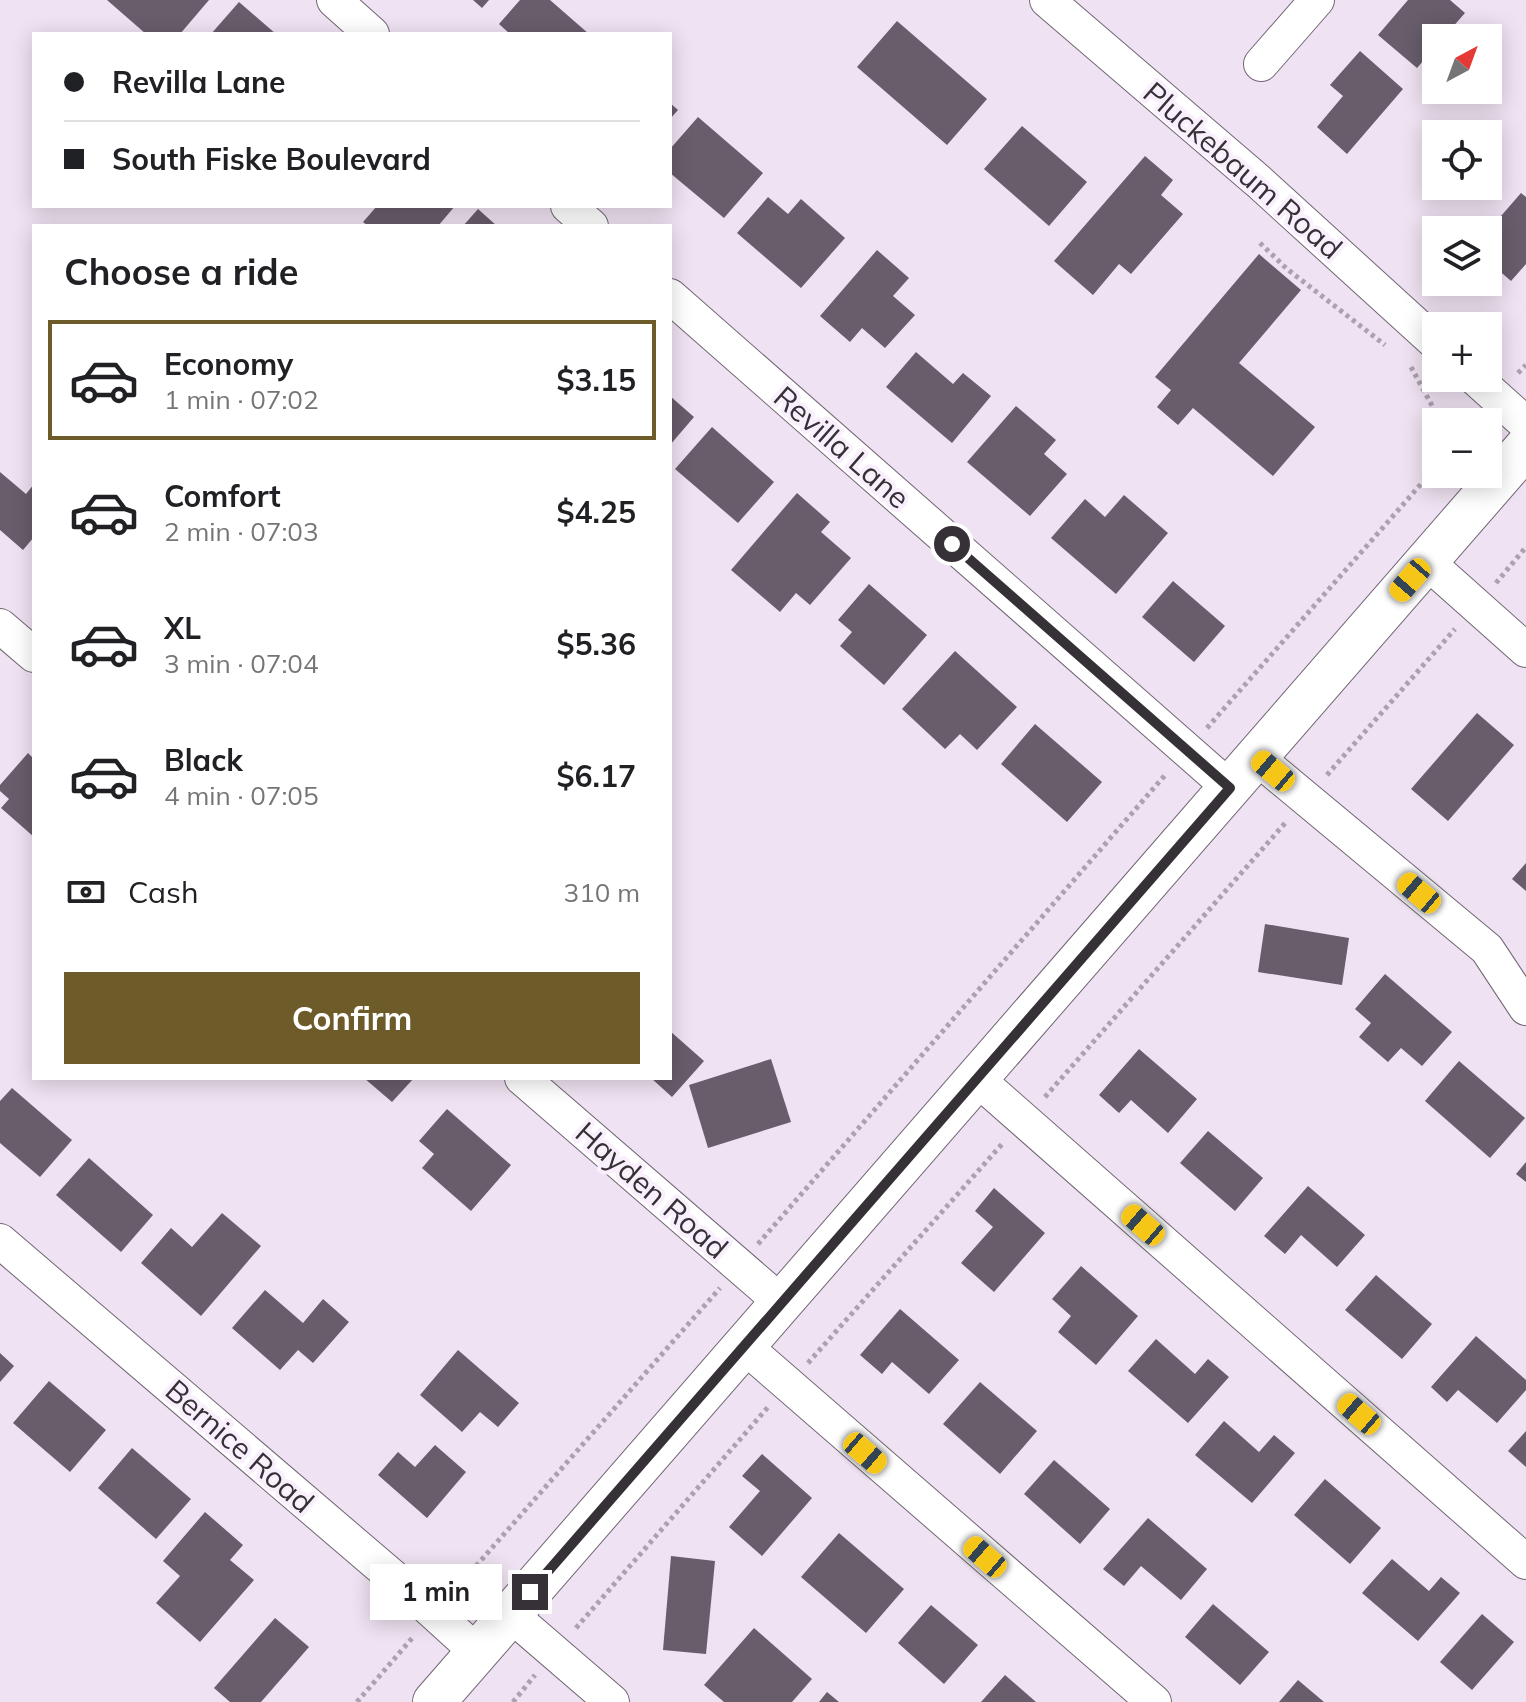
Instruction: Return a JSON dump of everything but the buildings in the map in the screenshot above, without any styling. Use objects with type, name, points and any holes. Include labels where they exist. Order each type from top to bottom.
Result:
[{"type":"main road","points":[[434,1702],[1526,447]]},
{"type":"street","points":[[334,0],[370,32]]},
{"type":"street","name":"Pluckebaum Road","points":[[1047,0],[1258,181],[1422,330]]},
{"type":"street","points":[[1261,64],[1317,0]]},
{"type":"street","points":[[570,208],[589,224]]},
{"type":"street","name":"Revilla Lane","points":[[672,298],[1230,788]]},
{"type":"street","points":[[1491,392],[1526,424]]},
{"type":"street","points":[[1426,561],[1526,650]]},
{"type":"street","points":[[0,626],[32,653]]},
{"type":"street","points":[[1256,757],[1487,949],[1526,1008]]},
{"type":"street","points":[[976,1078],[1526,1562]]},
{"type":"street","name":"Hayden Road","points":[[524,1080],[782,1303]]},
{"type":"street","name":"Bernice Road","points":[[0,1241],[477,1652]]},
{"type":"street","points":[[744,1346],[1154,1702]]},
{"type":"street","points":[[511,1615],[612,1702]]},
{"type":"path","points":[[1260,243],[1287,269],[1388,347]]},
{"type":"path","points":[[1410,364],[1434,408]]},
{"type":"path","points":[[357,1702],[1422,483]]},
{"type":"path","points":[[802,1369],[1460,624]]},
{"type":"path","points":[[572,1633],[774,1400]]},
{"type":"route","points":[[530,1592],[1230,788],[952,544]]}]
